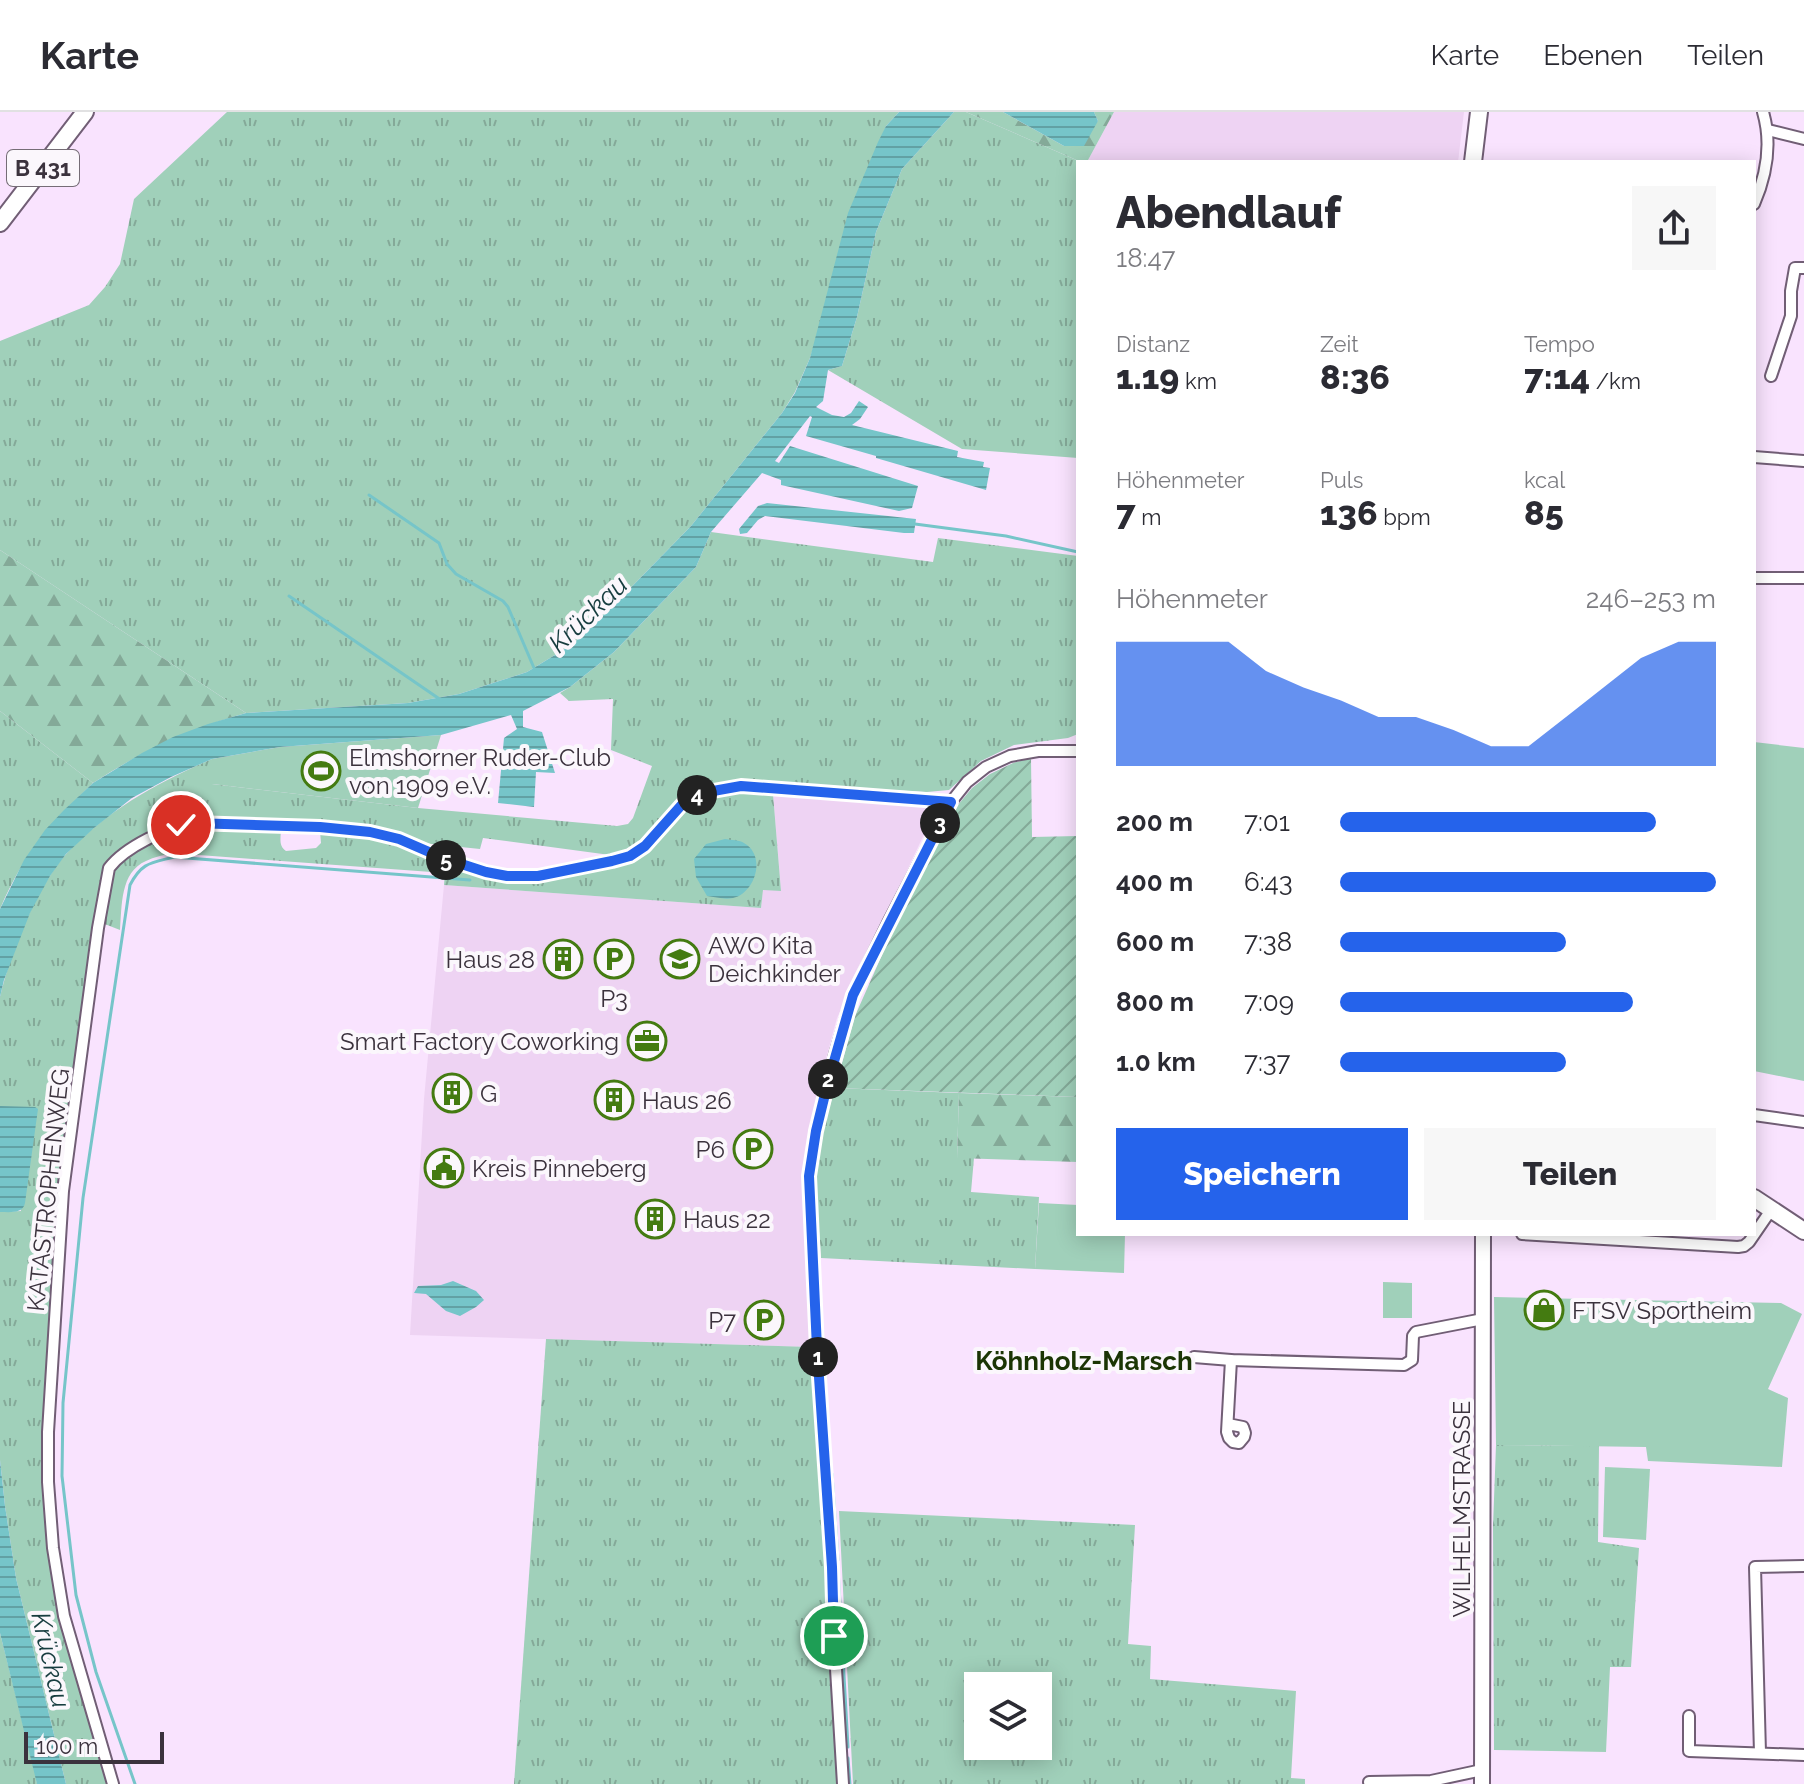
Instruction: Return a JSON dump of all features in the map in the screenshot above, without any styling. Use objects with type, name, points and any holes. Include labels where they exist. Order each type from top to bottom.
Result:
[{"type":"main road","name":"B 431","points":[[0,223],[85,112]]},
{"type":"main road","points":[[1473,160],[1479,112]]},
{"type":"main road","points":[[1756,1199],[1804,1231]]},
{"type":"main road","name":"WILHELMSTRASSE","points":[[1482,1777],[1483,1236]]},
{"type":"street","points":[[1756,199],[1767,161],[1768,130],[1763,112]]},
{"type":"street","points":[[1768,130],[1804,139]]},
{"type":"street","points":[[1771,376],[1791,316],[1795,268],[1804,268]]},
{"type":"street","points":[[1756,457],[1804,461]]},
{"type":"street","points":[[1756,578],[1804,578]]},
{"type":"street","points":[[843,1784],[809,1176],[816,1131],[853,995],[951,802],[967,782],[986,767],[1010,756],[1038,751],[1076,751]]},
{"type":"street","name":"KATASTROPHENWEG","points":[[113,1784],[64,1616],[53,1548],[48,1482],[63,1191],[98,928],[109,868],[124,854],[154,836],[193,823],[320,827],[370,832],[399,839],[486,872],[538,876],[630,856],[645,846],[686,800],[723,788],[741,786],[951,802]]},
{"type":"street","points":[[1756,1115],[1804,1122]]},
{"type":"street","points":[[1756,1232],[1771,1210]]},
{"type":"street","points":[[1555,1236],[1738,1247],[1749,1242],[1753,1236]]},
{"type":"street","points":[[1194,1357],[1404,1365],[1412,1360],[1413,1334],[1416,1332],[1483,1319]]},
{"type":"street","points":[[1228,1424],[1231,1360]]},
{"type":"street","points":[[1760,1753],[1755,1567],[1804,1566]]},
{"type":"street","points":[[1689,1716],[1689,1751],[1804,1755]]},
{"type":"street","points":[[1369,1782],[1482,1777]]},
{"type":"shaded area","points":[[899,112],[954,112],[902,169],[876,232],[857,317],[842,366],[828,370],[823,401],[816,407],[844,417],[859,401],[868,407],[852,425],[958,451],[957,457],[984,462],[983,467],[990,468],[986,490],[806,436],[810,416],[775,461],[779,463],[790,446],[918,486],[912,508],[899,511],[781,485],[781,480],[762,473],[711,532],[696,567],[614,652],[570,687],[523,711],[523,727],[542,732],[555,773],[536,772],[534,807],[498,803],[504,738],[517,729],[511,715],[441,735],[280,747],[212,759],[132,798],[66,854],[30,913],[0,997],[0,909],[24,860],[45,830],[93,783],[173,737],[246,713],[408,703],[459,694],[527,672],[573,644],[609,610],[691,526],[795,393],[810,358],[848,213],[886,126]]},
{"type":"shaded area","points":[[1003,112],[1094,112],[1098,121],[1084,146],[1064,146]]},
{"type":"shaded area","points":[[1114,112],[1464,112],[1458,160],[1088,160]]},
{"type":"shaded area","points":[[767,503],[916,519],[914,533],[765,516],[747,533],[740,534],[739,529],[758,506]]},
{"type":"shaded area","points":[[773,794],[937,807],[837,1018],[819,1084],[804,1175],[811,1347],[410,1335],[424,1099],[444,885],[761,908],[763,889],[781,890]]},
{"type":"shaded area","points":[[725,839],[742,842],[751,849],[756,865],[747,889],[741,895],[727,899],[707,896],[696,877],[694,859],[706,844]]},
{"type":"shaded area","points":[[0,1106],[38,1109],[25,1203],[16,1212],[0,1212]]},
{"type":"shaded area","points":[[453,1281],[476,1291],[484,1300],[460,1316],[446,1311],[426,1294],[414,1293],[418,1286]]},
{"type":"shaded area","points":[[0,1460],[16,1578],[66,1784],[37,1784],[0,1633]]},
{"type":"green space","points":[[227,112],[899,112],[886,126],[810,358],[795,392],[782,413],[691,526],[573,644],[527,672],[459,694],[408,703],[246,713],[0,550],[0,341],[89,305],[120,264],[134,199]]},
{"type":"green space","points":[[954,112],[966,112],[1076,160],[1076,458],[962,449],[828,370],[842,366],[857,317],[876,232],[902,169]]},
{"type":"green space","points":[[966,112],[1003,112],[1064,146],[1098,121],[1094,112],[1114,112],[1088,160],[1076,160]]},
{"type":"green space","points":[[711,532],[933,562],[938,538],[1076,556],[1076,735],[1014,745],[981,761],[949,790],[927,792],[737,782],[698,789],[672,807],[638,845],[610,855],[483,838],[480,849],[191,819],[111,860],[57,1219],[42,1481],[51,1570],[60,1615],[109,1784],[66,1784],[16,1578],[0,1460],[0,1212],[21,1211],[0,1106],[0,997],[10,961],[35,901],[68,852],[100,823],[153,787],[212,759],[212,784],[418,808],[617,826],[628,824],[652,766],[611,750],[613,699],[569,701],[560,693],[614,652],[696,567]]},
{"type":"green space","points":[[0,550],[246,713],[166,742],[93,783],[0,711]]},
{"type":"green space","points":[[0,711],[93,783],[39,841],[18,872],[0,909]]},
{"type":"green space","name":"Elmshorner Ruder-Club von 1909 e.V.","points":[[441,735],[418,808],[212,784],[212,759],[280,747]]},
{"type":"green space","points":[[1756,742],[1804,748],[1804,1081],[1756,1071]]},
{"type":"green space","points":[[1031,758],[1032,837],[1076,836],[1076,1097],[835,1088],[855,1016],[897,921],[957,806],[972,788],[990,774]]},
{"type":"green space","points":[[715,793],[773,794],[781,891],[763,890],[761,908],[444,885],[445,873],[172,853],[146,861],[131,873],[122,901],[120,930],[102,923],[111,874],[123,858],[167,834],[195,826],[281,828],[281,844],[286,851],[316,848],[321,843],[320,831],[347,832],[398,842],[442,862],[539,880],[622,864],[649,848],[690,804]]},
{"type":"green space","points":[[835,1088],[959,1093],[957,1158],[974,1158],[971,1192],[1039,1197],[1035,1269],[821,1258],[815,1177],[822,1133]]},
{"type":"green space","points":[[959,1093],[1076,1097],[1076,1162],[957,1158]]},
{"type":"green space","points":[[1039,1203],[1076,1205],[1076,1236],[1125,1236],[1124,1273],[1035,1269]]},
{"type":"green space","points":[[1383,1282],[1412,1283],[1412,1318],[1383,1318]]},
{"type":"green space","points":[[1494,1297],[1781,1303],[1802,1314],[1768,1389],[1788,1398],[1782,1467],[1648,1461],[1646,1447],[1496,1445]]},
{"type":"green space","points":[[546,1339],[811,1347],[838,1784],[514,1784]]},
{"type":"green space","points":[[1496,1445],[1599,1446],[1598,1542],[1639,1548],[1631,1667],[1610,1667],[1606,1752],[1494,1750],[1493,1526]]},
{"type":"green space","points":[[1605,1467],[1650,1469],[1646,1540],[1603,1537]]},
{"type":"green space","points":[[839,1511],[1135,1525],[1128,1644],[1151,1646],[1150,1679],[1296,1691],[1291,1778],[1305,1779],[1305,1784],[853,1784]]},
{"type":"green space","points":[[0,1633],[36,1776],[37,1784],[0,1784]]},
{"type":"waterway","points":[[369,495],[439,543],[447,564],[456,574],[503,601],[534,668]]},
{"type":"waterway","points":[[915,524],[1006,536],[1076,552]]},
{"type":"waterway","points":[[289,596],[441,700]]},
{"type":"waterway","points":[[135,1784],[96,1672],[76,1595],[62,1476],[63,1403],[83,1198],[130,885],[143,868],[174,857],[470,880]]},
{"type":"waterway","points":[[832,1474],[838,1560]]},
{"type":"waterway","points":[[838,1568],[848,1747]]},
{"type":"waterway","points":[[848,1758],[850,1784]]},
{"type":"place","name":"Elmshorner Ruder-Club von 1909 e.V.","points":[[321,771]]},
{"type":"place","name":"Haus 28","points":[[563,959]]},
{"type":"place","name":"P3","points":[[614,959]]},
{"type":"place","name":"AWO Kita Deichkinder","points":[[680,959]]},
{"type":"place","name":"Smart Factory Coworking","points":[[647,1041]]},
{"type":"place","name":"G","points":[[452,1093]]},
{"type":"place","name":"Haus 26","points":[[614,1100]]},
{"type":"place","name":"P6","points":[[753,1149]]},
{"type":"place","name":"Kreis Pinneberg","points":[[444,1168]]},
{"type":"place","name":"Haus 22","points":[[655,1219]]},
{"type":"place","name":"FTSV Sportheim","points":[[1544,1310]]},
{"type":"place","name":"P7","points":[[764,1320]]},
{"type":"district","name":"Köhnholz-Marsch","points":[[1084,1361]]},
{"type":"route","points":[[181,825],[320,827],[370,832],[399,839],[486,872],[538,876],[630,856],[645,846],[686,800],[723,788],[741,786],[951,802],[853,995],[816,1131],[809,1176],[834,1636]]},
{"type":"water label","name":"Krückau","points":[[588,614]]},
{"type":"water label","name":"Krückau","points":[[51,1660]]}]
